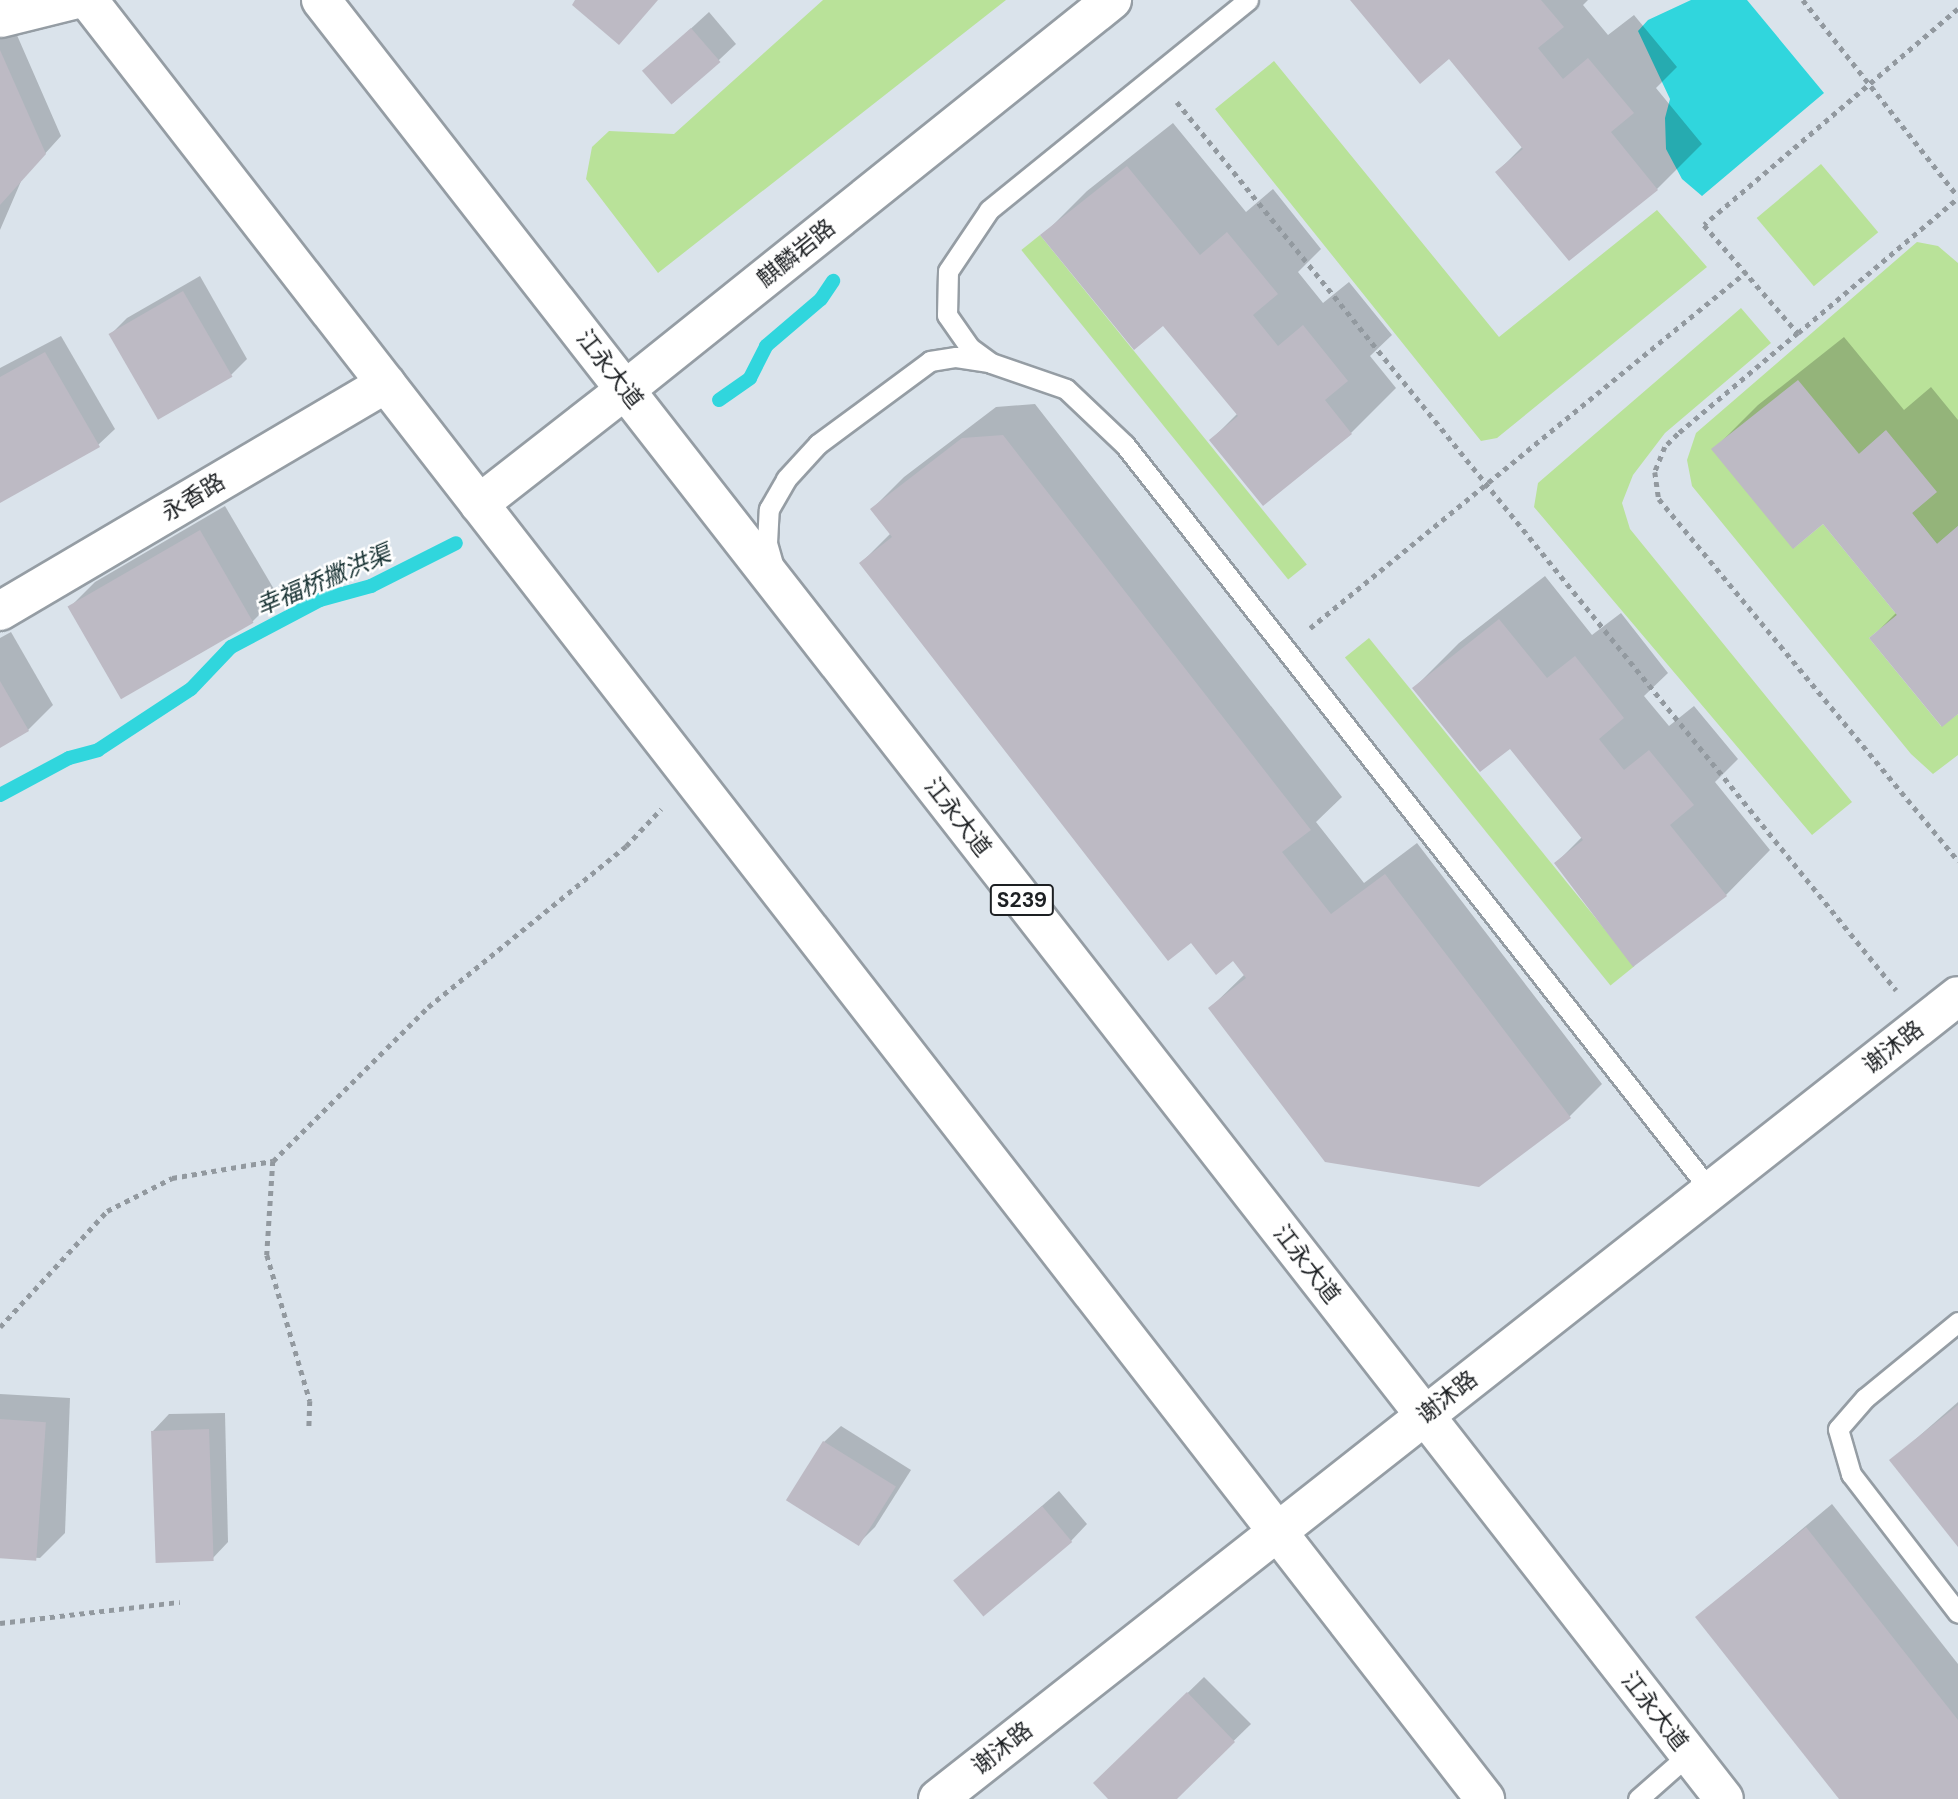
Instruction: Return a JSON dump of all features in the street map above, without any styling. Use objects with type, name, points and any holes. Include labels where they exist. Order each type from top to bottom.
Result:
[{"type":"main road","points":[[88,0],[1485,1799]]},
{"type":"main road","name":"江永大道","points":[[321,0],[1724,1799]]},
{"type":"main road","name":"麒麟岩路","points":[[479,504],[1112,0]]},
{"type":"main road","name":"永香路","points":[[0,611],[386,384]]},
{"type":"main road","name":"谢沐路","points":[[938,1799],[1958,996]]},
{"type":"street","points":[[0,18],[73,0]]},
{"type":"lane","points":[[991,363],[969,347],[947,315],[948,271],[989,210],[1248,0]]},
{"type":"lane","points":[[797,611],[767,543],[769,509],[786,480],[818,444],[930,361],[956,357],[991,363],[1044,379],[1090,408],[1125,445],[1710,1190]]},
{"type":"lane","points":[[1958,1322],[1865,1398],[1838,1429],[1852,1474],[1958,1613]]},
{"type":"lane","points":[[1638,1799],[1689,1754]]},
{"type":"path","points":[[1803,0],[1958,197],[1665,447],[1655,472],[1659,499],[1958,861]]},
{"type":"path","points":[[1798,333],[1704,225],[1958,9]]},
{"type":"path","points":[[1155,76],[1923,1023]]},
{"type":"path","points":[[1285,648],[1746,272]]},
{"type":"path","points":[[0,1327],[107,1211],[173,1178],[273,1161],[428,1007],[626,846],[659,811],[684,769]]},
{"type":"path","points":[[273,1161],[267,1255],[310,1401],[309,1430]]},
{"type":"path","points":[[0,1623],[180,1602]]},
{"type":"green space","points":[[823,0],[1006,0],[658,273],[586,179],[592,147],[609,131],[674,134]]},
{"type":"green space","points":[[1274,61],[1499,337],[1657,210],[1707,267],[1497,438],[1481,441],[1215,109]]},
{"type":"green space","points":[[1821,164],[1878,232],[1814,286],[1757,218]]},
{"type":"green space","points":[[1040,235],[1307,565],[1288,580],[1021,250]]},
{"type":"green space","points":[[1917,242],[1938,246],[1958,263],[1958,526],[1937,544],[1912,513],[1936,492],[1885,431],[1859,454],[1794,548],[1823,524],[1897,615],[1869,638],[1941,726],[1958,714],[1958,755],[1933,774],[1911,754],[1692,486],[1687,460],[1696,433]]},
{"type":"green space","points":[[1741,308],[1771,343],[1665,433],[1633,475],[1622,503],[1630,529],[1852,802],[1812,835],[1534,507],[1538,483]]},
{"type":"green space","points":[[1369,638],[1635,966],[1610,985],[1345,658]]},
{"type":"water","points":[[1691,0],[1747,0],[1824,93],[1702,196],[1682,179],[1666,149],[1665,118],[1670,99],[1638,31],[1648,20]]},
{"type":"building","points":[[575,0],[658,0],[619,45],[572,5]]},
{"type":"building","points":[[1350,0],[1541,0],[1564,27],[1538,48],[1563,79],[1588,58],[1634,113],[1611,132],[1658,190],[1569,261],[1495,172],[1523,149],[1449,59],[1420,84]]},
{"type":"building","points":[[691,28],[721,62],[671,105],[642,71]]},
{"type":"building","points":[[0,50],[46,154],[0,205]]},
{"type":"building","points":[[1127,166],[1200,255],[1227,232],[1278,294],[1253,315],[1278,346],[1303,325],[1348,381],[1325,400],[1352,434],[1263,506],[1209,440],[1238,416],[1163,326],[1134,350],[1040,235]]},
{"type":"building","points":[[183,291],[232,377],[158,420],[109,334]]},
{"type":"building","points":[[45,352],[100,447],[0,503],[0,377]]},
{"type":"building","points":[[1798,380],[1859,454],[1886,430],[1937,492],[1912,513],[1937,544],[1958,526],[1958,714],[1942,727],[1869,638],[1897,615],[1823,524],[1793,549],[1711,449]]},
{"type":"building","points":[[1003,435],[1311,830],[1282,852],[1331,914],[1385,874],[1571,1118],[1479,1187],[1325,1162],[1208,1008],[1246,978],[1233,961],[1216,975],[1191,943],[1168,961],[859,563],[892,537],[870,509],[962,438]]},
{"type":"building","points":[[200,530],[254,623],[121,699],[67,606]]},
{"type":"building","points":[[1499,619],[1547,678],[1575,656],[1624,718],[1599,739],[1624,770],[1649,750],[1694,805],[1670,825],[1727,896],[1633,967],[1554,863],[1583,840],[1510,749],[1480,772],[1412,688]]},
{"type":"building","points":[[0,681],[29,731],[0,748]]},
{"type":"building","points":[[1958,1405],[1958,1547],[1889,1460]]},
{"type":"building","points":[[0,1419],[46,1422],[36,1561],[0,1558]]},
{"type":"building","points":[[209,1429],[214,1561],[156,1563],[151,1431]]},
{"type":"building","points":[[823,1441],[896,1487],[859,1546],[786,1500]]},
{"type":"building","points":[[1042,1506],[1072,1542],[983,1617],[953,1581]]},
{"type":"building","points":[[1806,1527],[1958,1720],[1958,1799],[1839,1799],[1695,1617]]},
{"type":"building","points":[[1187,1692],[1235,1742],[1177,1799],[1108,1799],[1093,1783]]},
{"type":"waterway","name":"幸福桥撇洪渠","points":[[719,400],[750,378],[766,346],[821,299],[833,281]]},
{"type":"waterway","name":"幸福桥撇洪渠","points":[[0,795],[69,758],[98,750],[191,689],[231,647],[320,600],[371,586],[456,543]]}]
